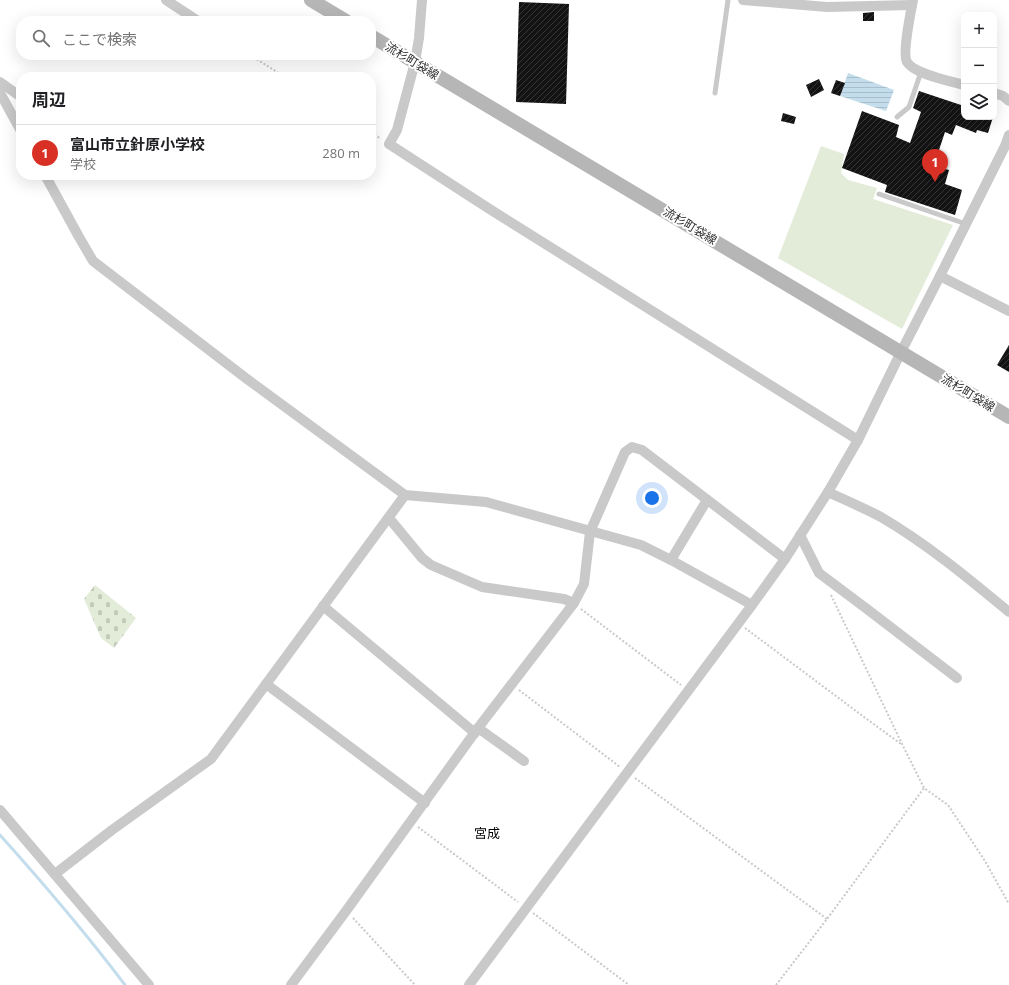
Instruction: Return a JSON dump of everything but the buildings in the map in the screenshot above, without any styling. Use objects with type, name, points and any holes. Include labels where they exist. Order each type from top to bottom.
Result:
[{"type":"main road","points":[[311,0],[338,16]]},
{"type":"main road","name":"流杉町袋線","points":[[376,39],[1009,417]]},
{"type":"street","points":[[166,0],[190,16]]},
{"type":"street","points":[[422,0],[419,38],[415,62],[397,130],[389,144],[494,212],[858,440]]},
{"type":"street","points":[[743,0],[827,7],[913,3],[905,51],[906,61],[914,70],[961,84]]},
{"type":"street","points":[[0,82],[16,93]]},
{"type":"street","points":[[0,93],[16,122]]},
{"type":"street","points":[[997,95],[1003,96],[1009,101]]},
{"type":"street","points":[[469,985],[785,559],[828,492],[858,440],[966,224],[1007,147],[1009,135]]},
{"type":"street","points":[[48,180],[78,237],[93,261],[247,379],[405,495],[486,502],[641,545],[752,604]]},
{"type":"street","points":[[940,276],[1009,311]]},
{"type":"street","points":[[291,985],[476,731],[574,603],[584,584],[590,532],[625,452],[632,448],[642,450],[785,559]]},
{"type":"street","points":[[828,492],[879,516],[918,540],[1009,612]]},
{"type":"street","points":[[55,874],[117,826],[211,759],[405,495]]},
{"type":"street","points":[[671,560],[707,500]]},
{"type":"street","points":[[389,518],[422,558],[431,565],[482,587],[564,599],[574,603]]},
{"type":"street","points":[[800,535],[818,573],[957,678]]},
{"type":"street","points":[[323,606],[476,731],[524,761]]},
{"type":"street","points":[[266,684],[424,803]]},
{"type":"street","points":[[0,810],[149,985]]},
{"type":"lane","points":[[715,93],[728,0]]},
{"type":"lane","points":[[897,117],[909,107],[921,72]]},
{"type":"lane","points":[[879,194],[966,224]]},
{"type":"path","points":[[258,60],[277,72]]},
{"type":"path","points":[[823,577],[924,788],[948,805],[986,861],[1009,904]]},
{"type":"path","points":[[574,603],[688,690]]},
{"type":"path","points":[[738,623],[902,744]]},
{"type":"path","points":[[512,684],[627,772],[827,919]]},
{"type":"path","points":[[776,985],[924,788]]},
{"type":"path","points":[[346,911],[415,985]]},
{"type":"green space","points":[[821,146],[844,154],[841,173],[848,180],[877,188],[873,199],[953,225],[902,329],[778,258]]},
{"type":"green space","points":[[95,585],[136,618],[114,648],[101,638],[84,599]]},
{"type":"water","points":[[848,73],[894,90],[886,111],[840,96]]},
{"type":"waterway","points":[[0,835],[64,908],[125,985]]},
{"type":"place","name":"富山市立針原小学校","points":[[935,182]]},
{"type":"district","name":"宮成","points":[[487,833]]}]
